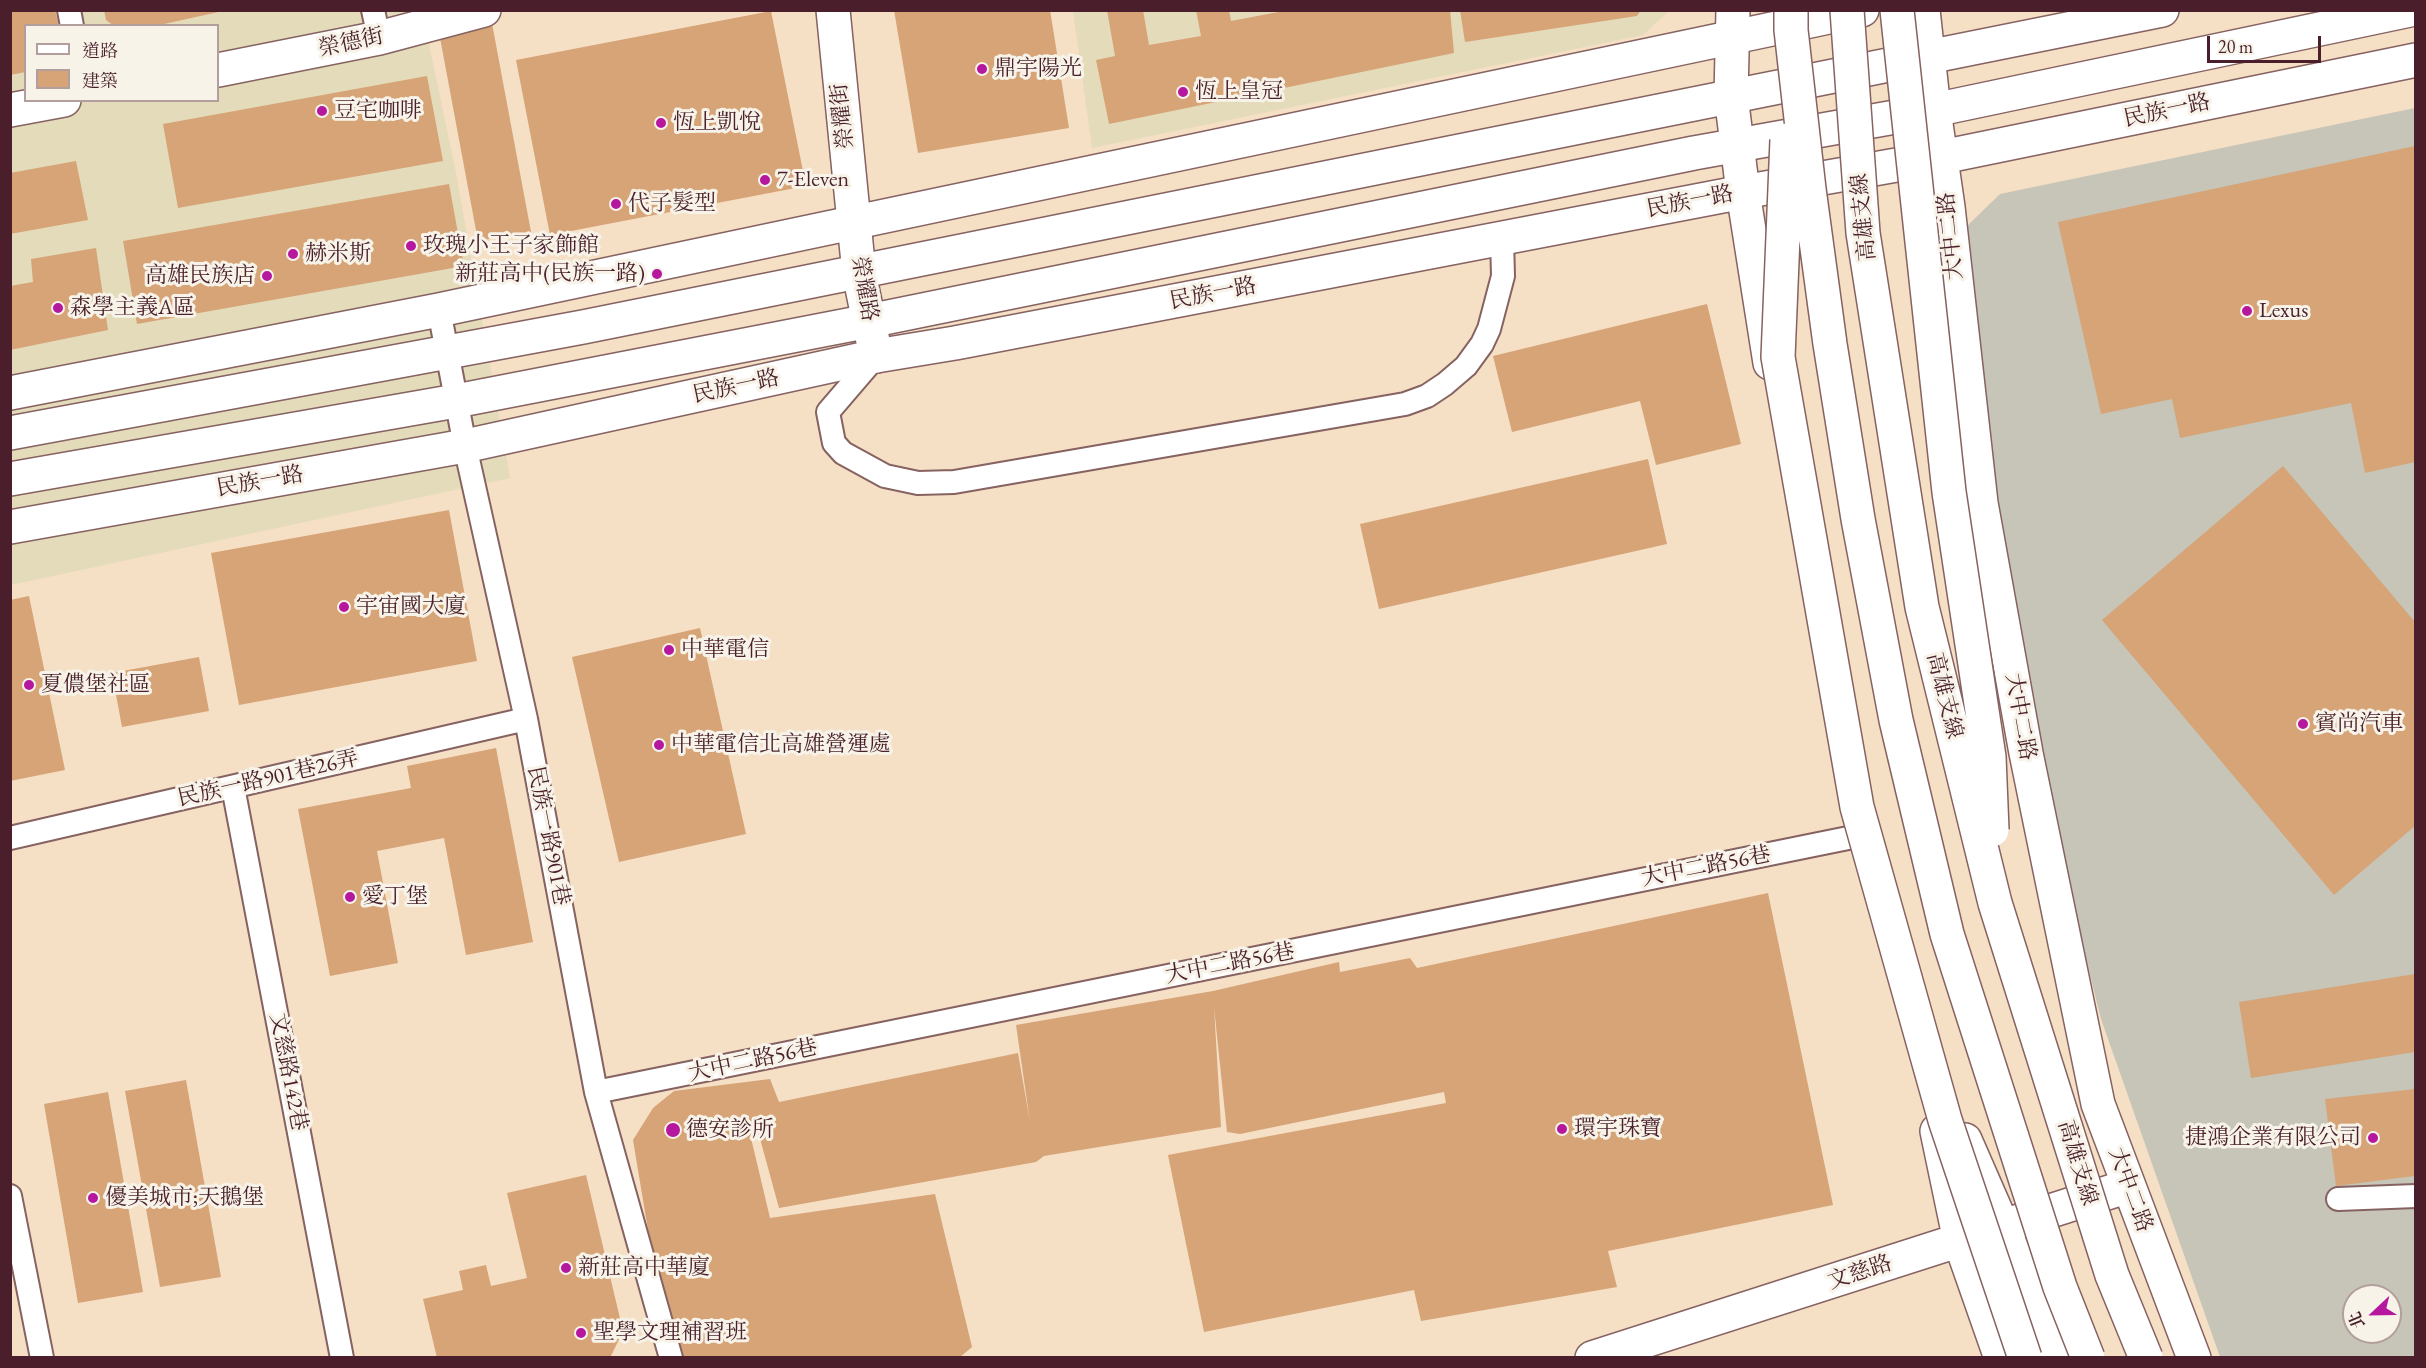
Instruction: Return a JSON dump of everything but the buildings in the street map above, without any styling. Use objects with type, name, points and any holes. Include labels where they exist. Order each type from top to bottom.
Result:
[{"type":"main road","name":"榮德街","points":[[219,70],[376,24],[484,10]]},
{"type":"main road","name":"榮耀街","points":[[832,10],[855,222]]},
{"type":"main road","name":"高雄支線","points":[[1847,10],[1863,233],[1922,607],[1995,903],[2112,1275],[2146,1358]]},
{"type":"main road","points":[[10,393],[439,310],[855,222],[1732,24],[1862,10]]},
{"type":"main road","points":[[1897,10],[1949,492],[1989,757],[1995,903]]},
{"type":"main road","name":"大中二路","points":[[1923,10],[1981,503],[2016,697],[2098,1104],[2194,1358]]},
{"type":"main road","points":[[10,433],[449,353],[859,273],[2162,10]]},
{"type":"main road","name":"民族一路","points":[[10,479],[456,401],[869,321],[1736,145],[1934,110],[2410,10]]},
{"type":"main road","points":[[1791,20],[1778,357],[1857,807],[1945,1120],[2025,1358]]},
{"type":"main road","points":[[1791,20],[1809,189],[1830,344],[1858,519],[1896,720],[1947,934],[2060,1287],[2088,1358]]},
{"type":"main road","points":[[1732,24],[1731,96],[1736,145],[1802,558],[1863,835],[1915,1026],[1960,1241],[2001,1358]]},
{"type":"main road","name":"民族一路","points":[[10,527],[465,446],[876,356],[955,343],[1743,192],[1942,157],[2415,60]]},
{"type":"main road","points":[[10,110],[53,102]]},
{"type":"main road","name":"榮耀路","points":[[855,222],[859,273],[876,356]]},
{"type":"main road","points":[[1915,1026],[2003,1227],[2056,1358]]},
{"type":"main road","name":"文慈路","points":[[1592,1358],[2128,1186]]},
{"type":"lane","points":[[876,356],[828,411],[834,442],[843,453],[885,476],[918,483],[954,482],[1406,404],[1427,396],[1445,384],[1466,366],[1482,344],[1489,329],[1503,276],[1502,239]]},
{"type":"lane","name":"民族一路901巷","points":[[439,310],[465,446],[526,719],[596,1092],[671,1358]]},
{"type":"lane","name":"民族一路901巷26弄","points":[[10,838],[526,719]]},
{"type":"lane","name":"文慈路142巷","points":[[233,788],[342,1358]]},
{"type":"lane","name":"大中二路56巷","points":[[596,1092],[1863,835]]},
{"type":"lane","points":[[10,1196],[42,1358]]},
{"type":"lane","points":[[2338,1199],[2415,1196]]},
{"type":"shaded area","points":[[10,11],[422,11],[456,173],[510,478],[11,585]]},
{"type":"shaded area","points":[[1073,11],[1669,11],[1643,35],[1092,148]]},
{"type":"shaded area","points":[[2415,108],[2415,1357],[2220,1357],[2101,1019],[2025,712],[1964,229],[2000,194]]},
{"type":"place","name":"鼎宇陽光","points":[[982,69]]},
{"type":"place","name":"恆上皇冠","points":[[1183,92]]},
{"type":"place","name":"豆宅咖啡","points":[[322,111]]},
{"type":"place","name":"恆上凱悅","points":[[661,123]]},
{"type":"place","name":"7-Eleven","points":[[765,180]]},
{"type":"place","name":"代子髮型","points":[[616,204]]},
{"type":"place","name":"玫瑰小王子家飾館","points":[[411,246]]},
{"type":"place","name":"赫米斯","points":[[293,254]]},
{"type":"place","name":"新莊高中(民族一路)","points":[[657,274]]},
{"type":"place","name":"高雄民族店","points":[[267,276]]},
{"type":"place","name":"森學主義A區","points":[[58,308]]},
{"type":"place","name":"Lexus","points":[[2247,311]]},
{"type":"place","name":"宇宙國大廈","points":[[344,607]]},
{"type":"place","name":"中華電信","points":[[669,650]]},
{"type":"place","name":"夏儂堡社區","points":[[29,685]]},
{"type":"place","name":"賓尚汽車","points":[[2303,724]]},
{"type":"place","name":"中華電信北高雄營運處","points":[[659,745]]},
{"type":"place","name":"愛丁堡","points":[[350,897]]},
{"type":"place","name":"環宇珠寶","points":[[1562,1129]]},
{"type":"place","name":"德安診所","points":[[673,1130]]},
{"type":"place","name":"捷鴻企業有限公司","points":[[2373,1138]]},
{"type":"place","name":"優美城市;天鵝堡","points":[[93,1198]]},
{"type":"place","name":"新莊高中華廈","points":[[566,1268]]},
{"type":"place","name":"聖學文理補習班","points":[[581,1333]]}]
